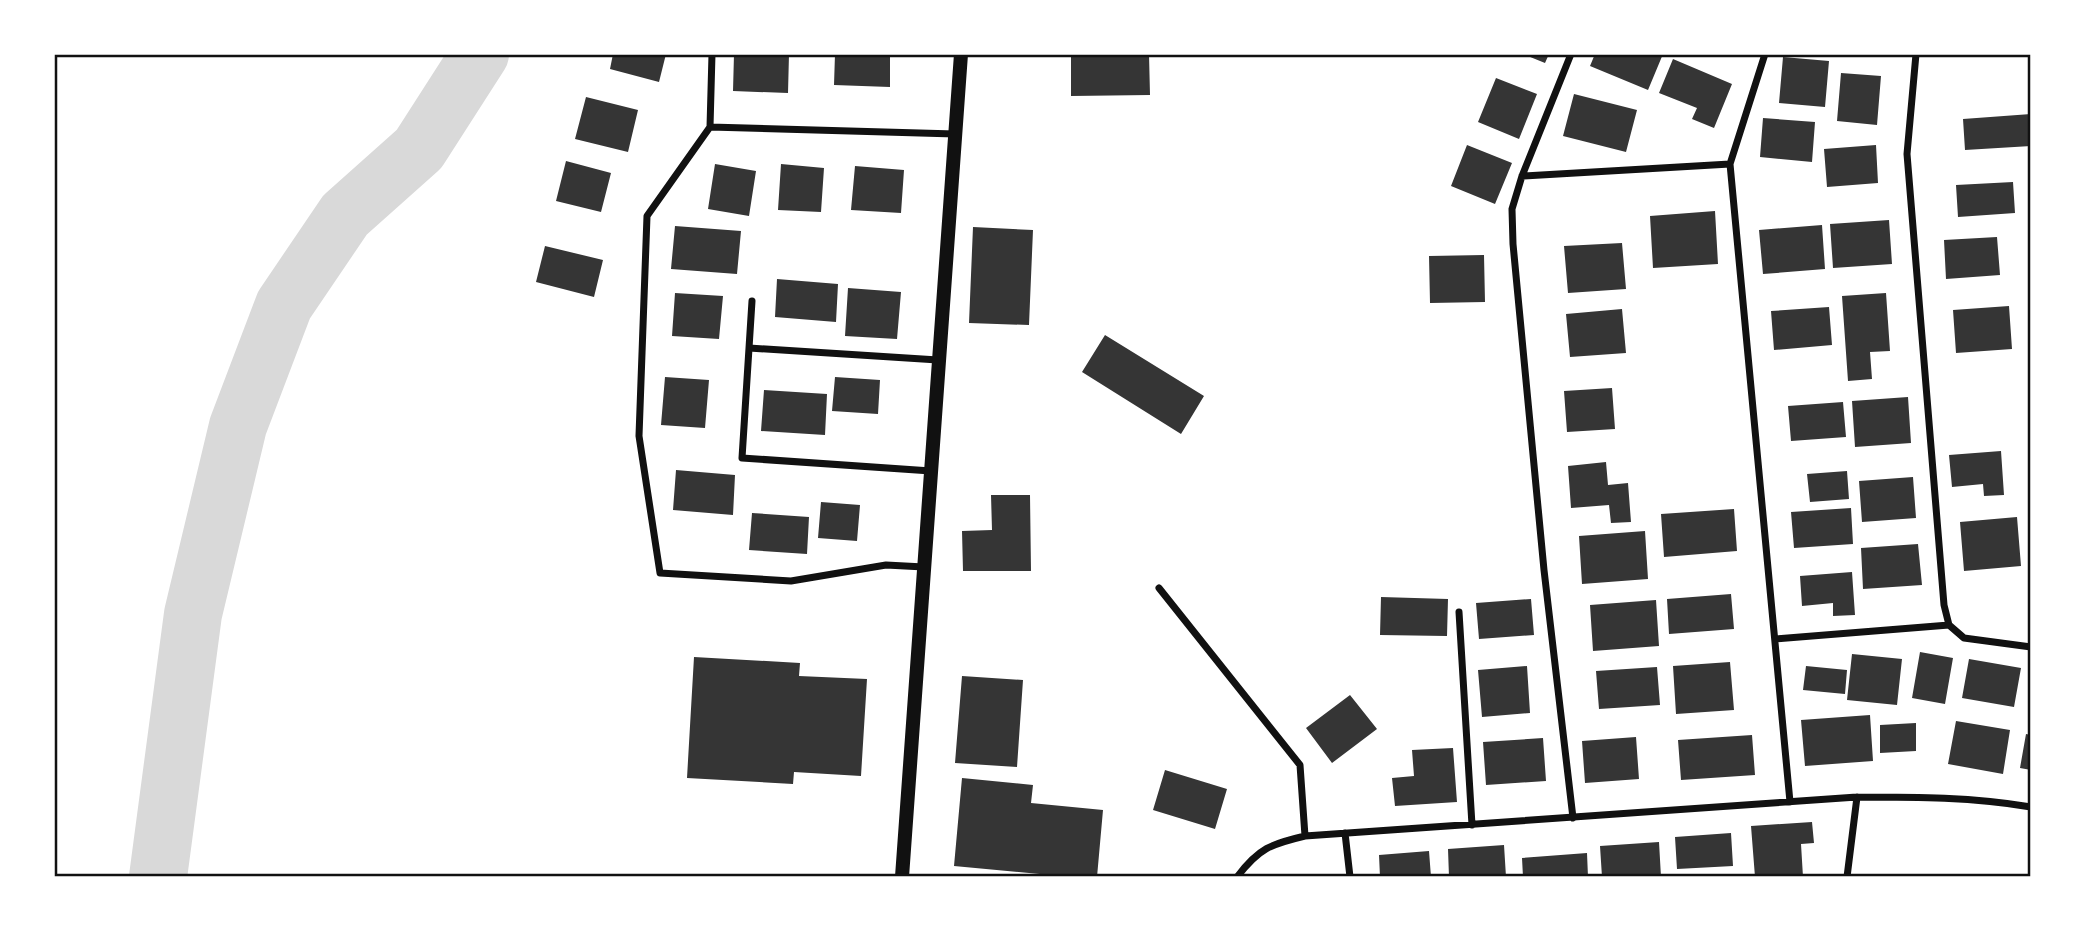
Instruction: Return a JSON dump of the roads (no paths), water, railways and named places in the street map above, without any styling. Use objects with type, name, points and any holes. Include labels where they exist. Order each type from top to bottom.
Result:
[{"type":"main road","points":[[902,877],[961,54]]},
{"type":"street","points":[[712,54],[710,127],[647,216],[639,436],[660,573],[791,581],[886,565],[924,567]]},
{"type":"street","points":[[1570,54],[1522,176],[1512,209],[1544,570],[1573,818]]},
{"type":"street","points":[[1765,54],[1730,164],[1790,802]]},
{"type":"street","points":[[1916,54],[1907,154],[1944,605],[1949,625],[1964,638],[2031,647]]},
{"type":"street","points":[[710,127],[955,134]]},
{"type":"street","points":[[1522,176],[1730,164]]},
{"type":"street","points":[[751,301],[742,458],[931,471]]},
{"type":"street","points":[[749,348],[939,360]]},
{"type":"street","points":[[1159,588],[1300,765],[1305,836]]},
{"type":"street","points":[[1459,612],[1472,825]]},
{"type":"street","points":[[1775,639],[1949,625]]},
{"type":"street","points":[[1237,877],[1251,858],[1273,844],[1305,836],[1857,797],[1936,797],[2031,807]]},
{"type":"street","points":[[1847,877],[1857,797]]},
{"type":"street","points":[[1345,833],[1350,877]]},
{"type":"waterway","points":[[158,877],[193,614],[238,426],[284,305],[345,215],[419,149],[480,54]]}]
